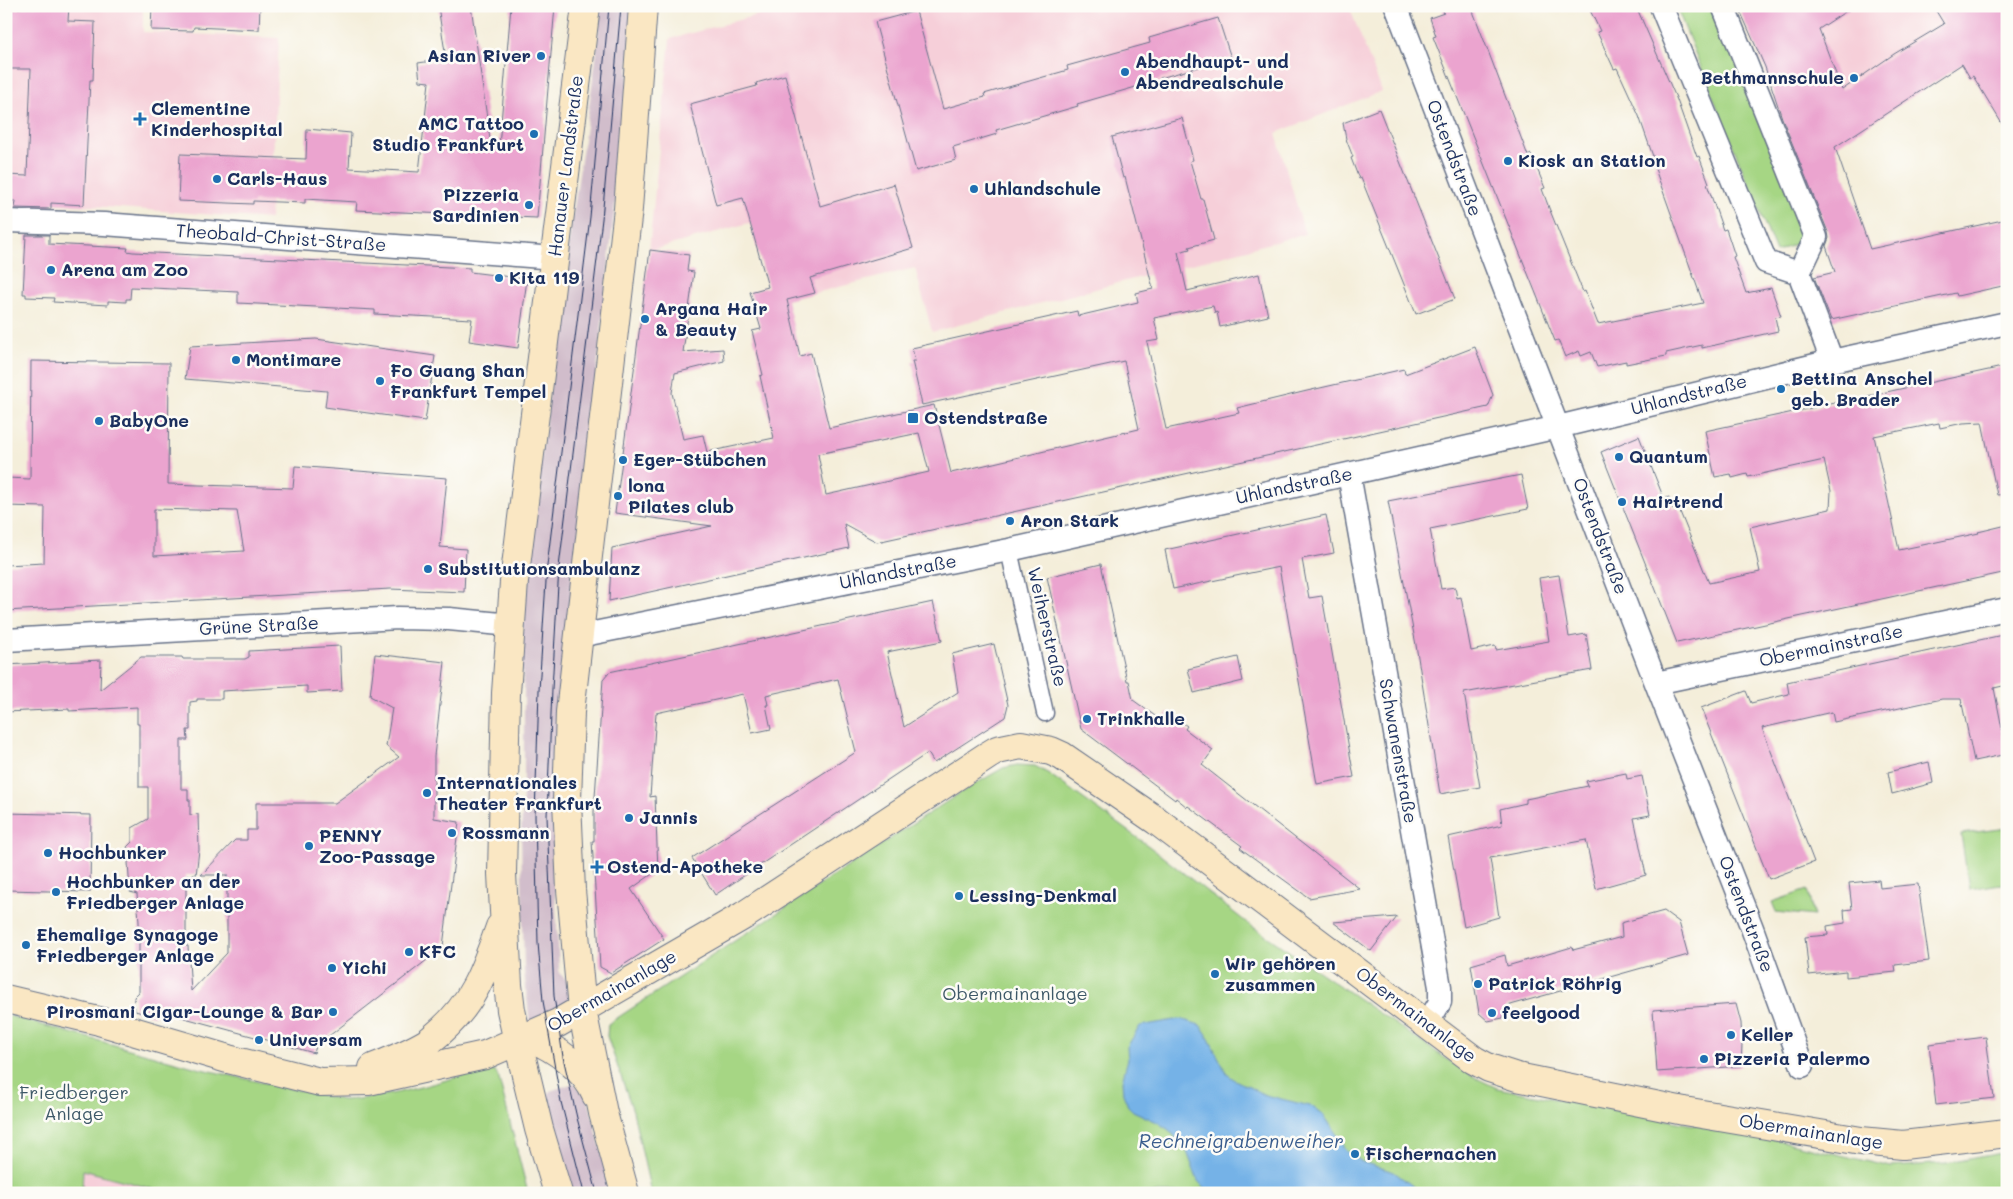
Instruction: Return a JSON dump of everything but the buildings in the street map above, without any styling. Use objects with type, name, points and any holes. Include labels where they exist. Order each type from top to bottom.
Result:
[{"type":"main road","name":"Hanauer Landstraße","points":[[558,1193],[539,1129],[523,1039],[511,1010],[502,874],[506,693],[514,582],[528,456],[586,6]]},
{"type":"main road","points":[[625,1193],[603,1112],[582,1010],[570,890],[567,801],[570,712],[628,209],[643,6]]},
{"type":"main road","name":"Obermainanlage","points":[[523,1039],[582,1010],[608,993],[743,916],[997,750],[1021,745],[1051,751],[1091,774],[1237,880],[1474,1060],[1489,1068],[1506,1074],[1684,1111],[1887,1145],[2007,1133]]},
{"type":"main road","points":[[334,1083],[396,1059],[427,1044],[447,1026],[466,1005],[478,982],[504,917]]},
{"type":"main road","points":[[6,999],[99,1021],[299,1078],[334,1083],[368,1081],[420,1071],[485,1055],[523,1039],[547,1044],[584,1075],[594,1091],[603,1112]]},
{"type":"street","name":"Ostendstraße","points":[[1396,6],[1752,928],[1802,1066]]},
{"type":"street","points":[[1661,6],[1766,262],[1799,273]]},
{"type":"street","points":[[1723,6],[1816,237],[1799,273],[1832,361]]},
{"type":"street","name":"Theobald-Christ-Straße","points":[[6,221],[104,224],[555,258]]},
{"type":"street","name":"Uhlandstraße","points":[[579,636],[1009,550],[1558,427],[1832,361],[2007,323]]},
{"type":"street","name":"Schwanenstraße","points":[[1349,474],[1440,986],[1440,1002],[1427,1024]]},
{"type":"street","name":"Weiherstraße","points":[[1009,550],[1046,713]]},
{"type":"street","name":"Obermainstraße","points":[[1656,683],[2007,609]]},
{"type":"street","name":"Grüne Straße","points":[[6,640],[398,618],[449,619],[511,625]]},
{"type":"shaded area","name":"Clementine Kinderhospital","points":[[31,6],[143,6],[143,32],[279,38],[270,219],[52,203],[51,214],[15,212],[15,201],[6,201],[6,10]]},
{"type":"shaded area","points":[[601,6],[632,6],[627,95],[555,755],[555,888],[559,970],[561,975],[568,981],[571,1003],[530,1024],[524,971],[521,834],[524,775],[524,690],[521,660],[525,582],[571,228],[596,59]]},
{"type":"shaded area","name":"Uhlandschule","points":[[790,6],[1349,6],[1382,91],[1276,133],[1305,234],[932,332],[915,268],[815,293],[791,211],[649,251],[670,39]]},
{"type":"shaded area","name":"Bethmannschule","points":[[1738,6],[1933,6],[1966,62],[1861,130],[1794,153],[1765,68]]},
{"type":"shaded area","points":[[574,1083],[588,1099],[612,1193],[569,1193],[545,1102],[550,1091]]},
{"type":"shaded area","points":[[83,1170],[169,1193],[82,1193]]},
{"type":"green space","points":[[1676,6],[1713,6],[1807,239],[1776,252]]},
{"type":"green space","name":"Obermainanlage","points":[[1017,765],[1035,766],[1049,774],[1150,847],[1246,922],[1470,1075],[1497,1088],[1688,1124],[1744,1132],[1891,1167],[1947,1163],[2007,1152],[2007,1193],[651,1193],[633,1111],[607,1036],[608,1024],[963,791],[1003,768]]},
{"type":"green space","points":[[2007,828],[2007,883],[1969,889],[1961,834]]},
{"type":"green space","points":[[1807,890],[1814,916],[1776,912],[1772,902]]},
{"type":"green space","name":"Friedberger Anlage","points":[[6,1015],[201,1069],[343,1100],[380,1096],[434,1084],[487,1069],[496,1072],[528,1193],[169,1193],[83,1170],[82,1193],[6,1193]]},
{"type":"water","name":"Rechneigrabenweiher","points":[[1180,1019],[1200,1025],[1227,1074],[1235,1080],[1265,1095],[1314,1107],[1323,1114],[1343,1144],[1343,1148],[1362,1162],[1394,1172],[1422,1193],[1209,1193],[1198,1181],[1186,1149],[1169,1130],[1133,1111],[1128,1106],[1123,1094],[1122,1081],[1128,1059],[1127,1047],[1140,1026]]},
{"type":"tram line","points":[[584,1193],[561,1102],[543,1001],[538,943],[535,816],[539,690],[547,566],[590,217],[609,6]]},
{"type":"tram line","points":[[597,1193],[563,1057],[554,996],[547,816],[559,567],[602,219],[621,6]]},
{"type":"place","name":"Asian River","points":[[541,56]]},
{"type":"place","name":"Abendhaupt- und Abendrealschule","points":[[1125,72]]},
{"type":"place","name":"Bethmannschule","points":[[1854,78]]},
{"type":"place","name":"Clementine Kinderhospital","points":[[140,119]]},
{"type":"place","name":"AMC Tattoo Studio Frankfurt","points":[[534,134]]},
{"type":"place","name":"Kiosk an Station","points":[[1508,161]]},
{"type":"place","name":"Carls-Haus","points":[[217,179]]},
{"type":"place","name":"Uhlandschule","points":[[974,189]]},
{"type":"place","name":"Pizzeria Sardinien","points":[[529,205]]},
{"type":"place","name":"Arena am Zoo","points":[[51,270]]},
{"type":"place","name":"Kita 119","points":[[499,278]]},
{"type":"place","name":"Argana Hair & Beauty","points":[[645,319]]},
{"type":"place","name":"Montimare","points":[[236,360]]},
{"type":"place","name":"Fo Guang Shan Frankfurt Tempel","points":[[380,381]]},
{"type":"place","name":"Bettina Anschel geb. Brader","points":[[1781,389]]},
{"type":"place","name":"Ostendstraße","points":[[913,418]]},
{"type":"place","name":"BabyOne","points":[[99,421]]},
{"type":"place","name":"Quantum","points":[[1619,457]]},
{"type":"place","name":"Eger-Stübchen","points":[[623,460]]},
{"type":"place","name":"lona Pilates club","points":[[618,496]]},
{"type":"place","name":"Hairtrend","points":[[1622,502]]},
{"type":"place","name":"Aron Stark","points":[[1010,521]]},
{"type":"place","name":"Substitutionsambulanz","points":[[428,569]]},
{"type":"place","name":"Trinkhalle","points":[[1087,719]]},
{"type":"place","name":"Internationales Theater Frankfurt","points":[[427,793]]},
{"type":"place","name":"Jannis","points":[[629,818]]},
{"type":"place","name":"Rossmann","points":[[452,833]]},
{"type":"place","name":"PENNY Zoo-Passage","points":[[309,846]]},
{"type":"place","name":"Hochbunker","points":[[48,853]]},
{"type":"place","name":"Ostend-Apotheke","points":[[597,867]]},
{"type":"place","name":"Hochbunker an der Friedberger Anlage","points":[[56,892]]},
{"type":"place","name":"Lessing-Denkmal","points":[[959,896]]},
{"type":"place","name":"Ehemalige Synagoge Friedberger Anlage","points":[[26,945]]},
{"type":"place","name":"KFC","points":[[409,952]]},
{"type":"place","name":"Yichi","points":[[332,968]]},
{"type":"place","name":"Wir gehören zusammen","points":[[1215,974]]},
{"type":"place","name":"Patrick Röhrig","points":[[1478,984]]},
{"type":"place","name":"Pirosmani Cigar-Lounge & Bar","points":[[333,1012]]},
{"type":"place","name":"feelgood","points":[[1492,1013]]},
{"type":"place","name":"Keller","points":[[1731,1035]]},
{"type":"place","name":"Universam","points":[[259,1040]]},
{"type":"place","name":"Pizzeria Palermo","points":[[1704,1059]]},
{"type":"place","name":"Fischernachen","points":[[1355,1154]]}]
